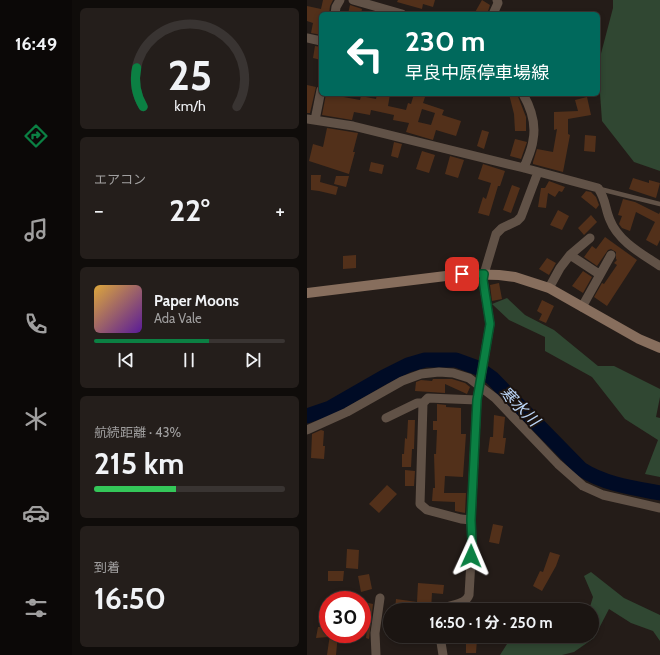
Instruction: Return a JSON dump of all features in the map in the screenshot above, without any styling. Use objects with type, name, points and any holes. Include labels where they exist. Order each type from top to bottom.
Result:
[{"type":"main road","points":[[307,293],[462,274],[484,274],[515,277],[549,288],[639,339],[660,348]]},
{"type":"street","points":[[336,12],[340,0]]},
{"type":"street","points":[[353,0],[395,12]]},
{"type":"street","points":[[494,12],[499,3],[497,0]]},
{"type":"street","points":[[307,38],[319,41]]},
{"type":"street","points":[[319,96],[311,120],[353,126],[525,168],[599,188],[604,196],[609,219],[613,227],[623,239],[660,266]]},
{"type":"street","points":[[524,96],[530,109],[534,130],[533,142],[525,168]]},
{"type":"street","points":[[460,603],[468,599],[469,595],[477,400],[490,324],[483,280],[484,274],[486,263],[497,234],[502,228],[517,221],[521,217],[538,172]]},
{"type":"street","points":[[549,288],[560,268],[570,255],[590,238]]},
{"type":"street","points":[[570,255],[599,274]]},
{"type":"street","points":[[582,307],[599,274],[611,255]]},
{"type":"street","points":[[307,430],[347,412],[402,381],[421,374],[439,372],[453,374],[469,378],[480,385],[495,398],[558,464],[583,486],[603,494],[660,508]]},
{"type":"street","points":[[471,520],[461,519],[427,510],[420,504],[423,403],[428,398],[477,400]]},
{"type":"street","points":[[386,418],[417,403],[423,403]]},
{"type":"street","points":[[376,655],[375,633],[380,598]]},
{"type":"street","points":[[441,643],[443,655]]},
{"type":"lane","points":[[599,188],[660,204]]},
{"type":"green space","points":[[613,0],[660,0],[660,171],[634,162],[602,121],[600,57],[613,8]]},
{"type":"green space","points":[[507,298],[525,315],[554,330],[598,366],[614,366],[660,389],[656,417],[660,418],[660,477],[645,474],[658,440],[625,419],[592,377],[545,351],[545,337],[509,320],[492,304]]},
{"type":"green space","points":[[591,572],[624,598],[660,615],[660,641],[653,631],[631,623],[609,609],[599,628],[599,603],[591,603],[593,597],[584,576]]},
{"type":"green space","points":[[508,643],[587,643],[574,652],[562,655],[500,655]]},
{"type":"building","points":[[323,0],[333,0],[329,12],[319,12],[319,35],[311,33],[313,23],[307,21],[307,6],[321,9]]},
{"type":"building","points":[[398,0],[435,0],[433,7],[423,4],[422,9],[397,2]]},
{"type":"building","points":[[482,0],[490,5],[488,12],[475,12]]},
{"type":"building","points":[[350,5],[362,9],[361,12],[348,12]]},
{"type":"building","points":[[315,46],[319,47],[319,60],[313,58]]},
{"type":"building","points":[[307,85],[316,87],[310,113],[307,113]]},
{"type":"building","points":[[326,96],[338,96],[360,100],[361,96],[376,99],[377,96],[390,96],[388,106],[406,110],[408,103],[411,104],[413,96],[425,96],[423,103],[444,110],[442,115],[461,121],[456,136],[436,130],[433,140],[406,132],[409,123],[393,120],[394,115],[371,110],[370,115],[354,112],[352,120],[322,115]],"holes":[[[422,109],[435,113],[431,125],[418,122]]]},
{"type":"building","points":[[510,96],[518,96],[526,117],[526,131],[515,131],[514,114]]},
{"type":"building","points":[[587,97],[591,115],[568,119],[568,134],[570,135],[563,172],[533,164],[537,149],[553,152],[557,129],[554,130],[554,112],[578,111],[575,100]]},
{"type":"building","points":[[327,128],[358,133],[349,174],[309,161],[313,144],[323,147]]},
{"type":"building","points":[[482,130],[489,132],[484,149],[477,146]]},
{"type":"building","points":[[585,135],[596,136],[595,152],[584,151]]},
{"type":"building","points":[[515,139],[527,142],[521,159],[510,156]]},
{"type":"building","points":[[394,142],[402,144],[398,158],[391,156]]},
{"type":"building","points":[[422,151],[435,155],[429,173],[416,169]]},
{"type":"building","points":[[450,156],[464,160],[458,178],[445,174]]},
{"type":"building","points":[[371,162],[384,165],[382,174],[369,171]]},
{"type":"building","points":[[483,164],[505,171],[500,186],[498,186],[489,216],[478,213],[483,197],[486,199],[491,183],[478,179]]},
{"type":"building","points":[[311,175],[321,175],[320,182],[338,187],[336,195],[311,190]]},
{"type":"building","points":[[336,176],[349,176],[346,187],[334,184]]},
{"type":"building","points":[[633,178],[649,183],[649,180],[660,183],[656,198],[629,189]]},
{"type":"building","points":[[549,181],[565,187],[562,192],[559,191],[555,197],[548,193],[546,208],[538,207],[541,188],[545,188]]},
{"type":"building","points":[[512,185],[520,188],[511,213],[503,210]]},
{"type":"building","points":[[586,191],[591,192],[596,197],[599,205],[596,209],[581,197]]},
{"type":"building","points":[[623,199],[635,202],[659,214],[660,212],[660,240],[657,246],[646,240],[655,222],[636,212],[630,231],[622,228],[619,224],[622,216],[618,215]]},
{"type":"building","points":[[558,210],[569,216],[562,230],[550,225]]},
{"type":"building","points":[[591,215],[597,222],[584,235],[578,228]]},
{"type":"building","points":[[605,237],[637,260],[607,306],[594,297],[602,283],[604,284],[617,265],[614,263],[617,260],[616,252],[611,249],[608,250],[597,266],[584,257],[592,246],[596,249]]},
{"type":"building","points":[[356,255],[356,268],[343,269],[343,256]]},
{"type":"building","points":[[547,258],[556,263],[549,275],[539,269]]},
{"type":"building","points":[[583,271],[592,277],[583,293],[572,286]]},
{"type":"building","points":[[499,283],[502,299],[492,301],[490,285]]},
{"type":"building","points":[[542,300],[554,306],[546,323],[539,320],[542,314],[537,311]]},
{"type":"building","points":[[433,379],[452,379],[465,383],[470,387],[467,394],[445,384],[445,393],[415,391],[416,382],[421,380],[432,381]]},
{"type":"building","points":[[437,404],[446,405],[446,407],[461,408],[461,434],[466,434],[463,477],[445,476],[444,493],[466,493],[465,513],[455,511],[455,502],[432,501],[433,488],[435,488],[434,454],[436,454],[437,430],[433,430],[433,421],[437,421]]},
{"type":"building","points":[[494,415],[505,417],[503,438],[506,438],[504,454],[488,452],[490,437],[493,437]]},
{"type":"building","points":[[408,420],[415,420],[414,449],[412,449],[411,467],[402,467],[402,454],[404,454],[405,438],[407,439]]},
{"type":"building","points":[[321,430],[324,431],[324,459],[311,458],[312,434]]},
{"type":"building","points":[[405,470],[415,471],[414,486],[405,486]]},
{"type":"building","points":[[387,485],[397,494],[379,513],[369,504]]},
{"type":"building","points":[[493,524],[503,526],[499,544],[489,542]]},
{"type":"building","points":[[347,549],[359,550],[358,569],[346,568]]},
{"type":"building","points":[[550,552],[560,555],[556,566],[542,591],[533,586],[540,571],[543,572]]},
{"type":"building","points":[[328,571],[344,571],[343,581],[328,581]]},
{"type":"building","points":[[369,574],[372,589],[361,591],[358,576]]},
{"type":"building","points":[[418,583],[444,585],[443,594],[432,593],[431,603],[396,603],[396,599],[417,602]]},
{"type":"building","points":[[371,604],[373,604],[371,622]]},
{"type":"building","points":[[318,627],[319,627],[319,638],[316,638]]},
{"type":"building","points":[[329,643],[337,643],[336,655],[327,655]]},
{"type":"building","points":[[466,643],[477,643],[476,653],[466,653]]},
{"type":"waterway","name":"寒水川","points":[[307,416],[330,408],[408,365],[425,360],[456,360],[478,368],[492,378],[581,469],[609,482],[660,493]]},
{"type":"route","points":[[462,274],[484,274],[483,280],[490,324],[477,400],[471,520],[471,556]]}]
